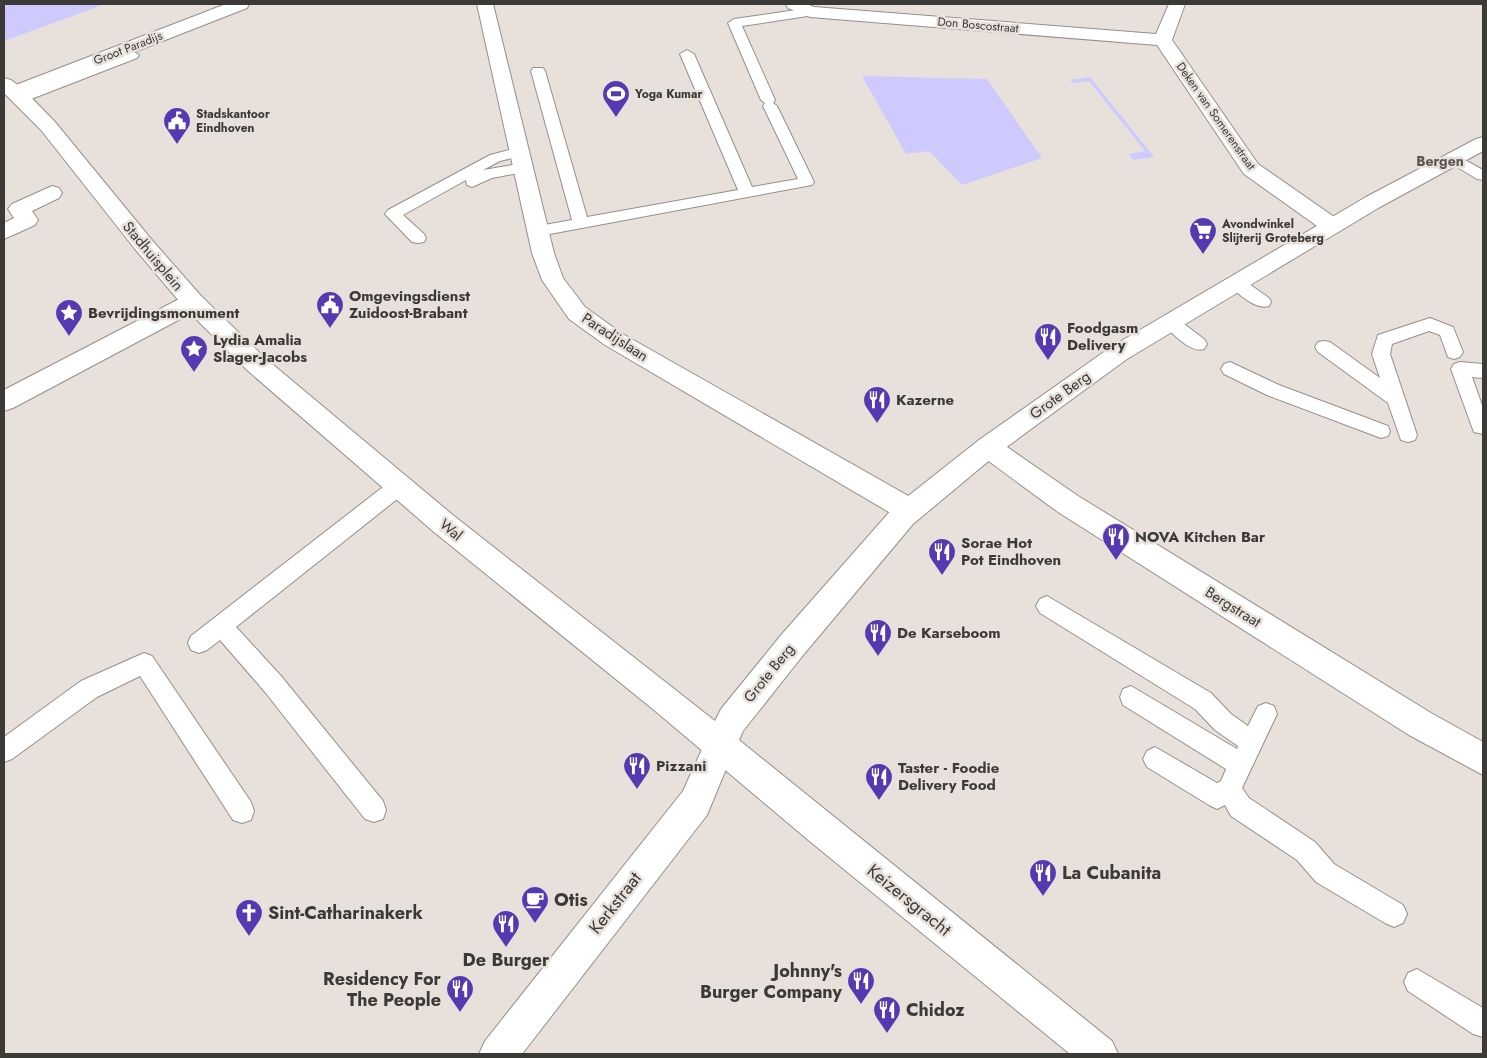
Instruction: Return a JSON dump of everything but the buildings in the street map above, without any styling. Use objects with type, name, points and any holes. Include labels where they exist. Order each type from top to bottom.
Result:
[{"type":"street","name":"Groot Paradijs","points":[[11,91],[241,4]]},
{"type":"street","name":"Paradijslaan","points":[[485,4],[543,253],[553,280],[577,313],[622,344],[909,510]]},
{"type":"street","points":[[1163,40],[1177,4]]},
{"type":"street","name":"Don Boscostraat","points":[[802,8],[1163,40]]},
{"type":"street","name":"Deken van Somerenstraat","points":[[1163,40],[1251,169],[1332,226]]},
{"type":"street","name":"Stadhuisplein","points":[[4,401],[193,302],[143,244],[48,126],[11,91]]},
{"type":"street","name":"Grote Berg","points":[[720,745],[732,720],[786,653],[909,510],[988,447],[1119,353],[1373,202],[1483,144]]},
{"type":"street","points":[[4,232],[27,220],[19,209],[52,193]]},
{"type":"street","name":"Wal","points":[[193,302],[256,364],[444,524],[720,745]]},
{"type":"street","name":"Bergstraat","points":[[988,447],[1068,504],[1297,657],[1483,759]]},
{"type":"street","name":"Kerkstraat","points":[[498,1054],[695,803],[720,745]]},
{"type":"street","name":"Keizersgracht","points":[[720,745],[1099,1054]]},
{"type":"lane","points":[[539,231],[808,182],[769,103],[734,23],[802,8]]},
{"type":"lane","points":[[687,54],[747,193]]},
{"type":"lane","points":[[11,91],[132,55]]},
{"type":"lane","points":[[538,71],[581,224]]},
{"type":"lane","points":[[418,238],[393,214],[495,158],[522,160]]},
{"type":"lane","points":[[1454,159],[1482,176]]},
{"type":"lane","points":[[457,190],[488,174],[522,160]]},
{"type":"lane","points":[[1236,283],[1264,302]]},
{"type":"lane","points":[[1170,322],[1198,344]]},
{"type":"lane","points":[[1408,434],[1381,354],[1384,340],[1430,324],[1446,331],[1454,352]]},
{"type":"lane","points":[[1324,347],[1395,398]]},
{"type":"lane","points":[[1230,368],[1272,390],[1381,431]]},
{"type":"lane","points":[[1481,427],[1460,369],[1483,371]]},
{"type":"lane","points":[[199,643],[399,486]]},
{"type":"lane","points":[[1047,606],[1203,701],[1223,722],[1253,743]]},
{"type":"lane","points":[[221,626],[273,684],[374,810]]},
{"type":"lane","points":[[4,751],[89,689],[144,663],[242,811]]},
{"type":"lane","points":[[1132,696],[1241,765]]},
{"type":"lane","points":[[1155,760],[1217,797],[1229,789],[1266,714]]},
{"type":"lane","points":[[1229,789],[1240,807],[1306,851],[1325,873],[1394,914]]},
{"type":"lane","points":[[1417,982],[1483,1024]]},
{"type":"shaded area","points":[[4,4],[105,4],[4,41]]},
{"type":"shaded area","points":[[862,76],[987,79],[1042,158],[962,185],[929,151],[906,154]]},
{"type":"shaded area","points":[[1090,77],[1154,157],[1133,160],[1129,154],[1145,151],[1089,81],[1073,83],[1070,80]]},
{"type":"place","name":"Yoga Kumar","points":[[616,118]]},
{"type":"place","name":"Stadskantoor Eindhoven","points":[[177,145]]},
{"type":"place","name":"Avondwinkel Slijterij Groteberg","points":[[1203,255]]},
{"type":"place","name":"Omgevingsdienst Zuidoost-Brabant","points":[[330,329]]},
{"type":"place","name":"Bevrijdingsmonument","points":[[69,337]]},
{"type":"place","name":"Foodgasm Delivery","points":[[1048,361]]},
{"type":"place","name":"Lydia Amalia Slager-Jacobs","points":[[194,373]]},
{"type":"place","name":"Kazerne","points":[[877,424]]},
{"type":"place","name":"NOVA Kitchen Bar","points":[[1116,561]]},
{"type":"place","name":"Sorae Hot Pot Eindhoven","points":[[942,576]]},
{"type":"place","name":"De Karseboom","points":[[878,657]]},
{"type":"place","name":"Pizzani","points":[[637,790]]},
{"type":"place","name":"Taster - Foodie Delivery Food","points":[[879,801]]},
{"type":"place","name":"La Cubanita","points":[[1043,897]]},
{"type":"place","name":"Otis","points":[[535,924]]},
{"type":"place","name":"Sint-Catharinakerk","points":[[249,937]]},
{"type":"place","name":"De Burger","points":[[506,948]]},
{"type":"place","name":"Johnny's Burger Company","points":[[861,1005]]},
{"type":"place","name":"Residency For The People","points":[[460,1013]]},
{"type":"place","name":"Chidoz","points":[[887,1034]]},
{"type":"district","name":"Bergen","points":[[1440,161]]}]
